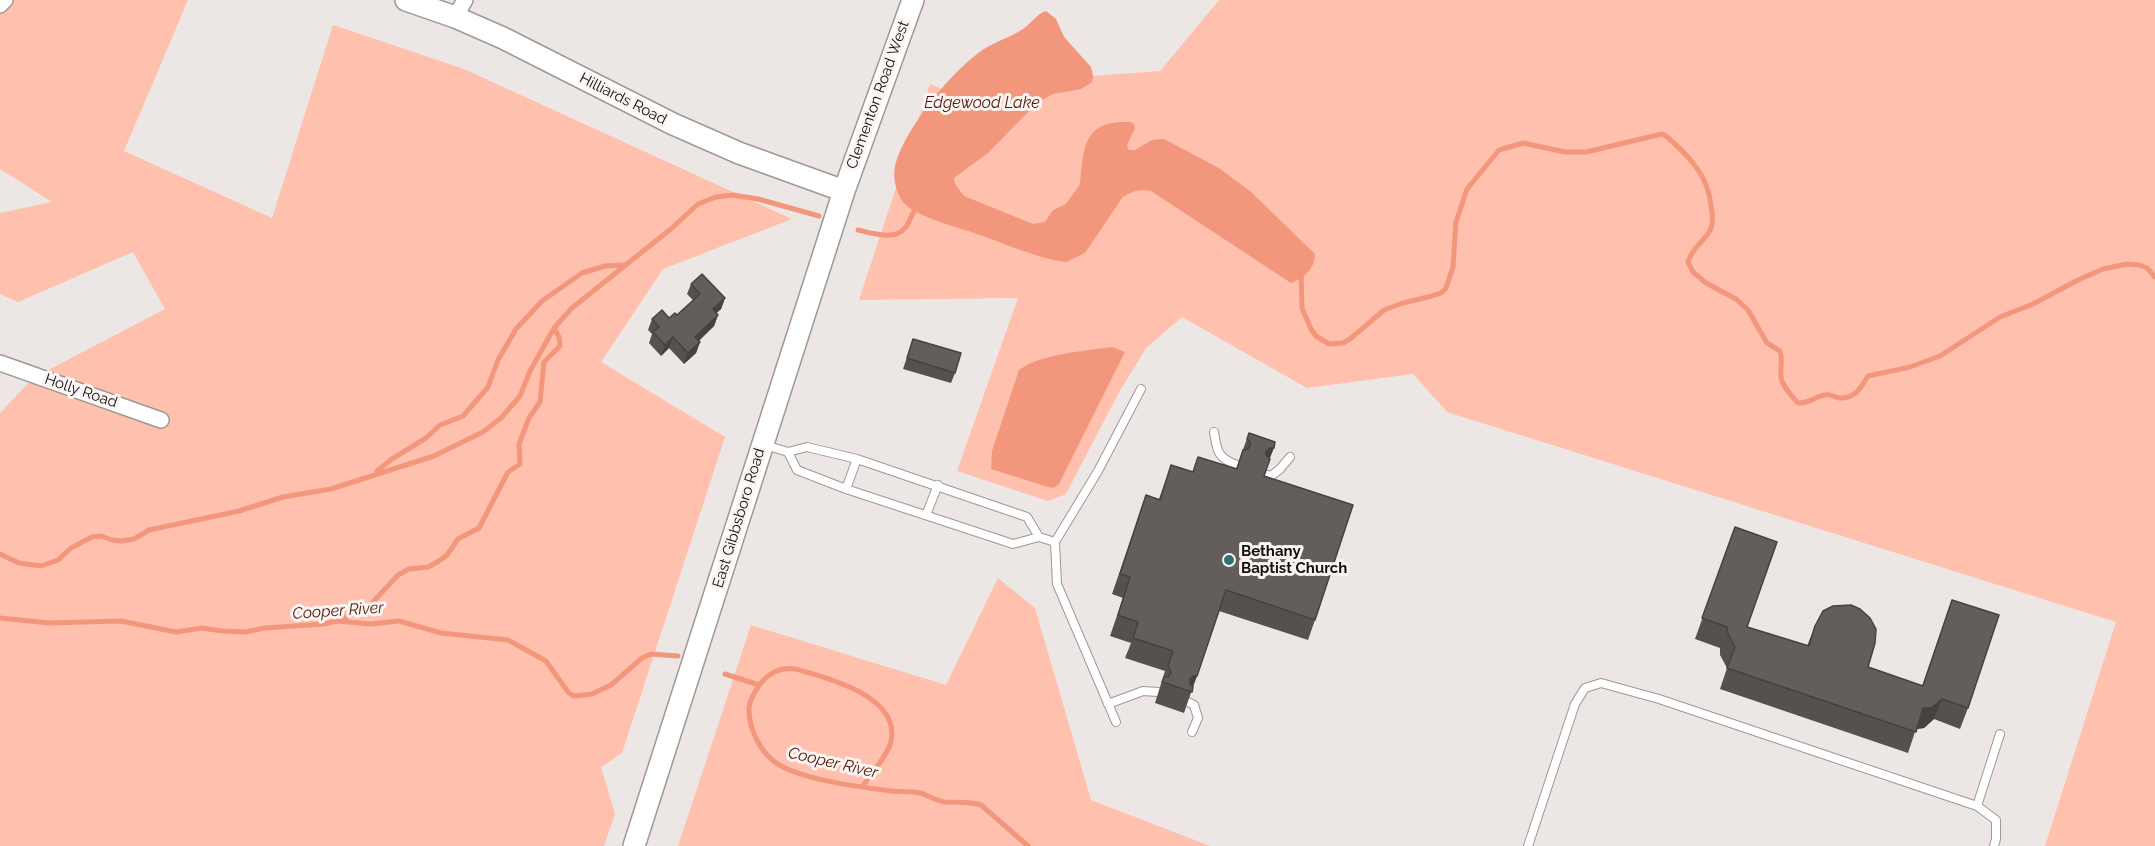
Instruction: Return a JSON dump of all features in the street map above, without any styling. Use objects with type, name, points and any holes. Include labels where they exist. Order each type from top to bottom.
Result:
[{"type":"main road","name":"Hilliards Road","points":[[406,0],[460,8],[503,38],[673,124],[739,153],[844,191]]},
{"type":"main road","name":"Clementon Road West","points":[[844,191],[913,0]]},
{"type":"main road","name":"East Gibbsboro Road","points":[[634,846],[844,191]]},
{"type":"street","points":[[0,4],[5,0]]},
{"type":"street","name":"Holly Road","points":[[0,363],[161,420]]},
{"type":"lane","points":[[1116,722],[1057,584],[1055,542],[1098,471],[1141,389]]},
{"type":"lane","points":[[1214,432],[1216,448],[1224,460],[1237,465]]},
{"type":"lane","points":[[762,444],[788,453],[807,447],[857,459],[938,485],[1027,517],[1039,537]]},
{"type":"lane","points":[[788,453],[796,470],[846,489],[1013,544],[1039,537],[1055,542]]},
{"type":"lane","points":[[1264,474],[1271,476],[1290,457]]},
{"type":"lane","points":[[846,489],[857,459]]},
{"type":"lane","points":[[926,515],[938,485]]},
{"type":"lane","points":[[1528,846],[1575,704],[1586,688],[1601,683],[1659,699],[1977,806],[1996,820],[1994,846]]},
{"type":"lane","points":[[1108,704],[1143,692],[1158,692]]},
{"type":"lane","points":[[1188,702],[1194,705],[1198,718],[1192,732]]},
{"type":"lane","points":[[1977,806],[2001,734]]},
{"type":"shaded area","points":[[0,0],[188,0],[124,151],[272,218],[333,25],[464,69],[792,219],[663,269],[601,362],[725,437],[622,753],[601,767],[615,814],[604,846],[0,846],[0,413],[33,378],[165,309],[133,252],[18,302],[0,294],[0,213],[52,202],[0,169]]},
{"type":"shaded area","points":[[1219,0],[2155,0],[2155,846],[2045,846],[2116,622],[1447,412],[1413,374],[1307,388],[1182,317],[1146,348],[1118,394],[1066,494],[1048,501],[957,471],[1018,298],[859,300],[930,84],[942,89],[1046,11],[1093,76],[1160,71]]},
{"type":"shaded area","points":[[998,578],[1035,608],[1091,800],[1210,846],[678,846],[751,625],[946,685]]},
{"type":"water","name":"Edgewood Lake","points":[[1046,11],[1056,19],[1064,37],[1091,67],[1092,82],[1081,89],[1053,94],[1037,103],[988,153],[954,178],[955,184],[964,196],[1033,224],[1045,222],[1053,210],[1066,204],[1080,184],[1083,158],[1089,138],[1103,126],[1130,122],[1135,128],[1127,145],[1129,150],[1135,150],[1152,140],[1164,139],[1219,168],[1251,192],[1315,254],[1315,259],[1308,272],[1291,283],[1151,191],[1136,191],[1122,198],[1085,253],[1066,262],[1035,255],[939,222],[914,211],[905,204],[897,190],[894,179],[895,169],[897,159],[910,131],[920,117],[942,88],[966,63],[989,46],[1025,28]]},
{"type":"water","points":[[1112,347],[1125,352],[1059,484],[1053,488],[1048,487],[991,469],[992,451],[1019,370],[1051,357]]},
{"type":"building","points":[[702,274],[725,298],[713,309],[718,315],[695,337],[700,342],[688,353],[673,337],[665,345],[653,332],[659,327],[652,319],[662,310],[669,318],[675,313],[677,315],[700,294],[691,284]]},
{"type":"building","points":[[913,339],[961,353],[955,373],[907,358]]},
{"type":"building","name":"Bethany Baptist Church","points":[[1249,433],[1275,442],[1274,448],[1266,451],[1270,459],[1264,476],[1353,505],[1315,620],[1226,590],[1197,676],[1190,679],[1192,692],[1162,682],[1164,677],[1169,676],[1171,672],[1168,666],[1173,651],[1133,638],[1138,622],[1118,615],[1130,577],[1120,574],[1146,495],[1160,500],[1171,465],[1193,472],[1198,457],[1237,469],[1243,450],[1250,446],[1250,441],[1247,439]]},
{"type":"building","points":[[1735,527],[1777,542],[1747,627],[1809,646],[1815,626],[1823,611],[1833,606],[1851,605],[1870,618],[1876,629],[1875,643],[1868,667],[1923,686],[1952,600],[1999,615],[1968,708],[1942,699],[1931,708],[1923,708],[1916,732],[1727,668],[1735,647],[1727,627],[1702,618]]},
{"type":"waterway","points":[[1301,271],[1302,308],[1311,329],[1316,336],[1329,344],[1343,343],[1384,310],[1441,293],[1446,288],[1453,267],[1456,222],[1467,189],[1499,150],[1523,143],[1565,152],[1586,152],[1662,134],[1696,166],[1709,194],[1712,225],[1690,256],[1688,262],[1693,272],[1706,283],[1736,299],[1748,310],[1767,343],[1780,351],[1782,380],[1798,403],[1825,395],[1839,398],[1849,397],[1860,388],[1868,376],[1910,367],[1940,356],[2000,317],[2033,304],[2103,269],[2127,264],[2139,265],[2147,268],[2155,277]]},
{"type":"waterway","points":[[0,554],[19,563],[41,566],[58,560],[71,548],[92,537],[101,536],[121,541],[134,539],[149,530],[239,511],[283,497],[331,489],[434,456],[483,432],[501,418],[520,396],[530,371],[554,328],[572,308],[672,228],[698,204],[716,197],[733,195],[758,199],[819,216]]},
{"type":"waterway","points":[[858,230],[883,235],[901,232],[917,207]]},
{"type":"waterway","points":[[377,471],[426,438],[440,425],[463,416],[488,387],[498,360],[516,329],[542,301],[582,273],[605,266],[624,265]]},
{"type":"waterway","points":[[338,621],[372,603],[398,575],[409,569],[428,567],[439,561],[447,555],[458,539],[479,528],[508,472],[520,464],[519,444],[529,418],[540,402],[544,362],[560,346],[559,337],[554,328]]},
{"type":"waterway","name":"Cooper River","points":[[0,618],[49,623],[121,621],[176,632],[202,628],[245,632],[337,621],[371,624],[399,621],[441,633],[508,640],[546,661],[568,692],[574,696],[592,694],[611,685],[642,658],[651,654],[678,656]]},
{"type":"waterway","name":"Cooper River","points":[[862,787],[890,746],[891,726],[885,713],[862,693],[831,680],[795,669],[781,670],[769,675],[759,685],[749,707],[754,734],[774,762],[806,776],[835,783],[865,788],[892,791],[917,792],[942,801],[981,805],[1028,846]]},
{"type":"waterway","name":"Cooper River","points":[[725,674],[759,685]]},
{"type":"place","name":"Bethany Baptist Church","points":[[1229,560]]}]
